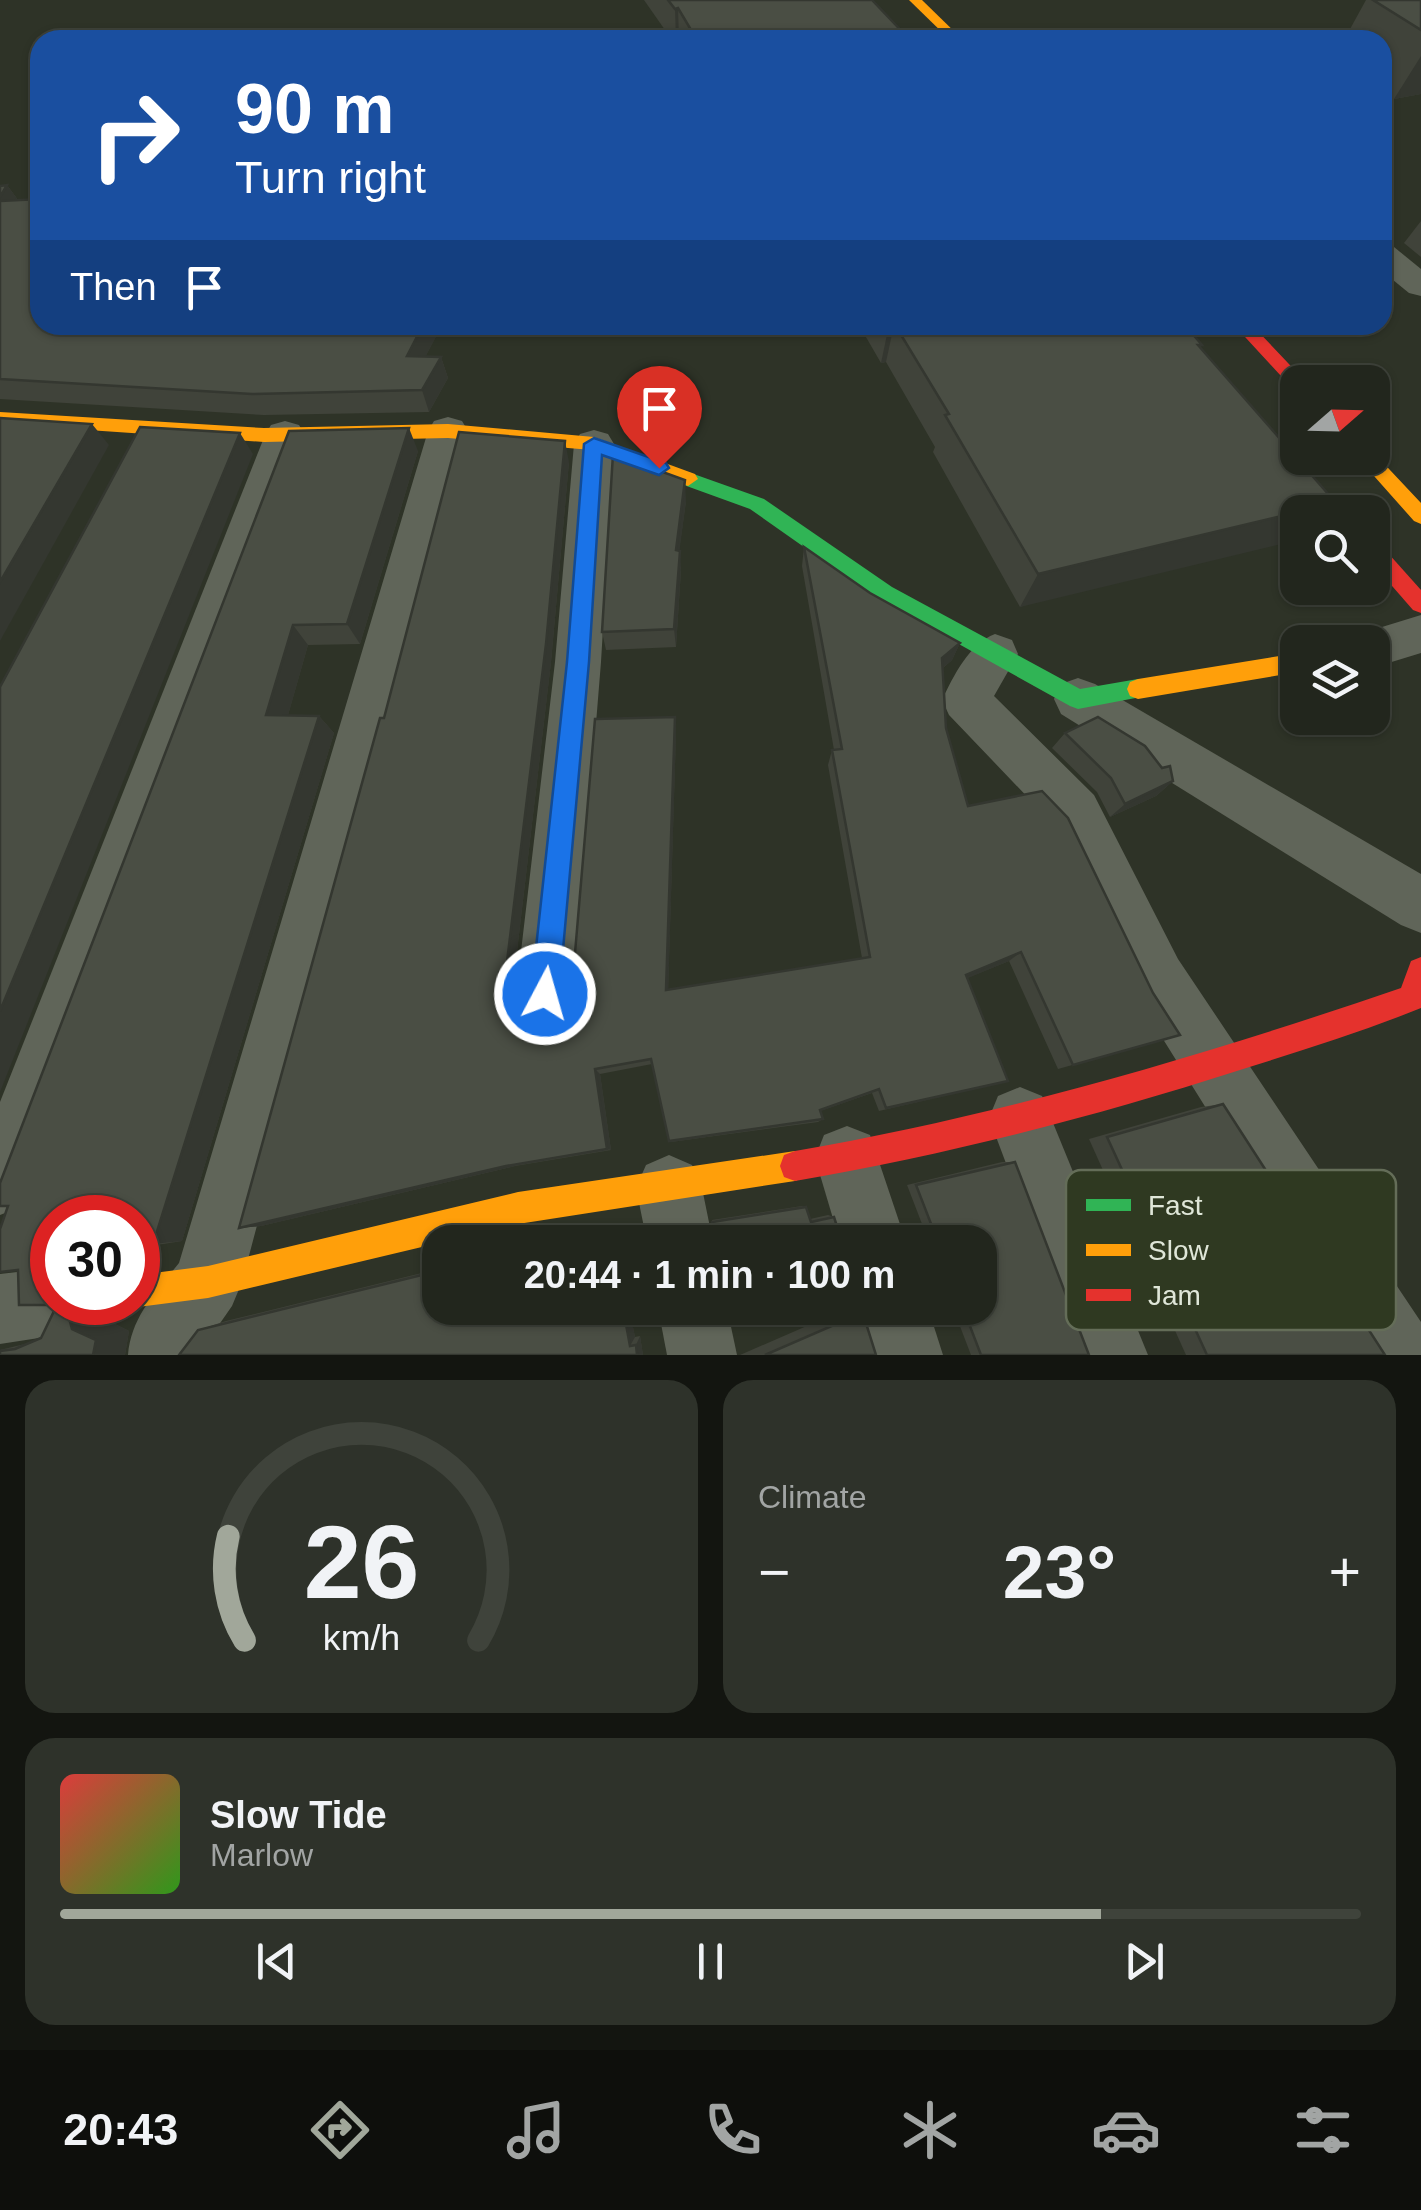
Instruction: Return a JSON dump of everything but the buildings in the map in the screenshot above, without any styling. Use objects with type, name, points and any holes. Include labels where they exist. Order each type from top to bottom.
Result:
[{"type":"street","points":[[915,0],[946,30]]},
{"type":"street","points":[[1392,262],[1421,286]]},
{"type":"street","points":[[1251,335],[1280,365]]},
{"type":"street","points":[[0,418],[135,442],[448,432],[594,444],[757,504],[884,593],[1078,699],[1421,905]]},
{"type":"street","points":[[162,1355],[164,1338],[208,1282],[448,432]]},
{"type":"street","points":[[0,1183],[285,435]]},
{"type":"street","points":[[545,994],[578,662],[594,444]]},
{"type":"street","points":[[1382,475],[1421,516]]},
{"type":"street","points":[[1390,569],[1421,604]]},
{"type":"street","points":[[1390,643],[1421,634]]},
{"type":"street","points":[[995,654],[966,700],[1076,812],[1158,979],[1282,1170]]},
{"type":"street","points":[[1078,699],[1280,665]]},
{"type":"street","points":[[160,1288],[208,1282],[518,1208],[674,1215],[846,1158],[1020,1118],[1252,1054],[1411,998],[1421,971]]},
{"type":"street","points":[[1020,1118],[1066,1236]]},
{"type":"street","points":[[846,1158],[868,1225]]},
{"type":"street","points":[[0,1309],[30,1305]]},
{"type":"street","points":[[696,1325],[702,1355]]},
{"type":"street","points":[[899,1325],[908,1355]]},
{"type":"street","points":[[1102,1330],[1112,1355]]},
{"type":"street","points":[[1385,1330],[1401,1355]]},
{"type":"traffic: fast","points":[[688,479],[757,504],[885,593],[1078,699],[1138,689]]},
{"type":"traffic: slow","points":[[915,0],[946,30]]},
{"type":"traffic: slow","points":[[0,418],[264,435],[448,431],[594,444],[688,479]]},
{"type":"traffic: slow","points":[[1383,475],[1421,516]]},
{"type":"traffic: slow","points":[[1138,689],[1280,665]]},
{"type":"traffic: slow","points":[[160,1288],[208,1282],[518,1208],[795,1166]]},
{"type":"traffic: jam","points":[[1251,335],[1280,365]]},
{"type":"traffic: jam","points":[[1390,569],[1421,604]]},
{"type":"traffic: jam","points":[[795,1166],[952,1136],[1184,1073],[1411,998],[1421,971]]},
{"type":"route","points":[[545,994],[578,662],[594,444],[659,468]]}]
